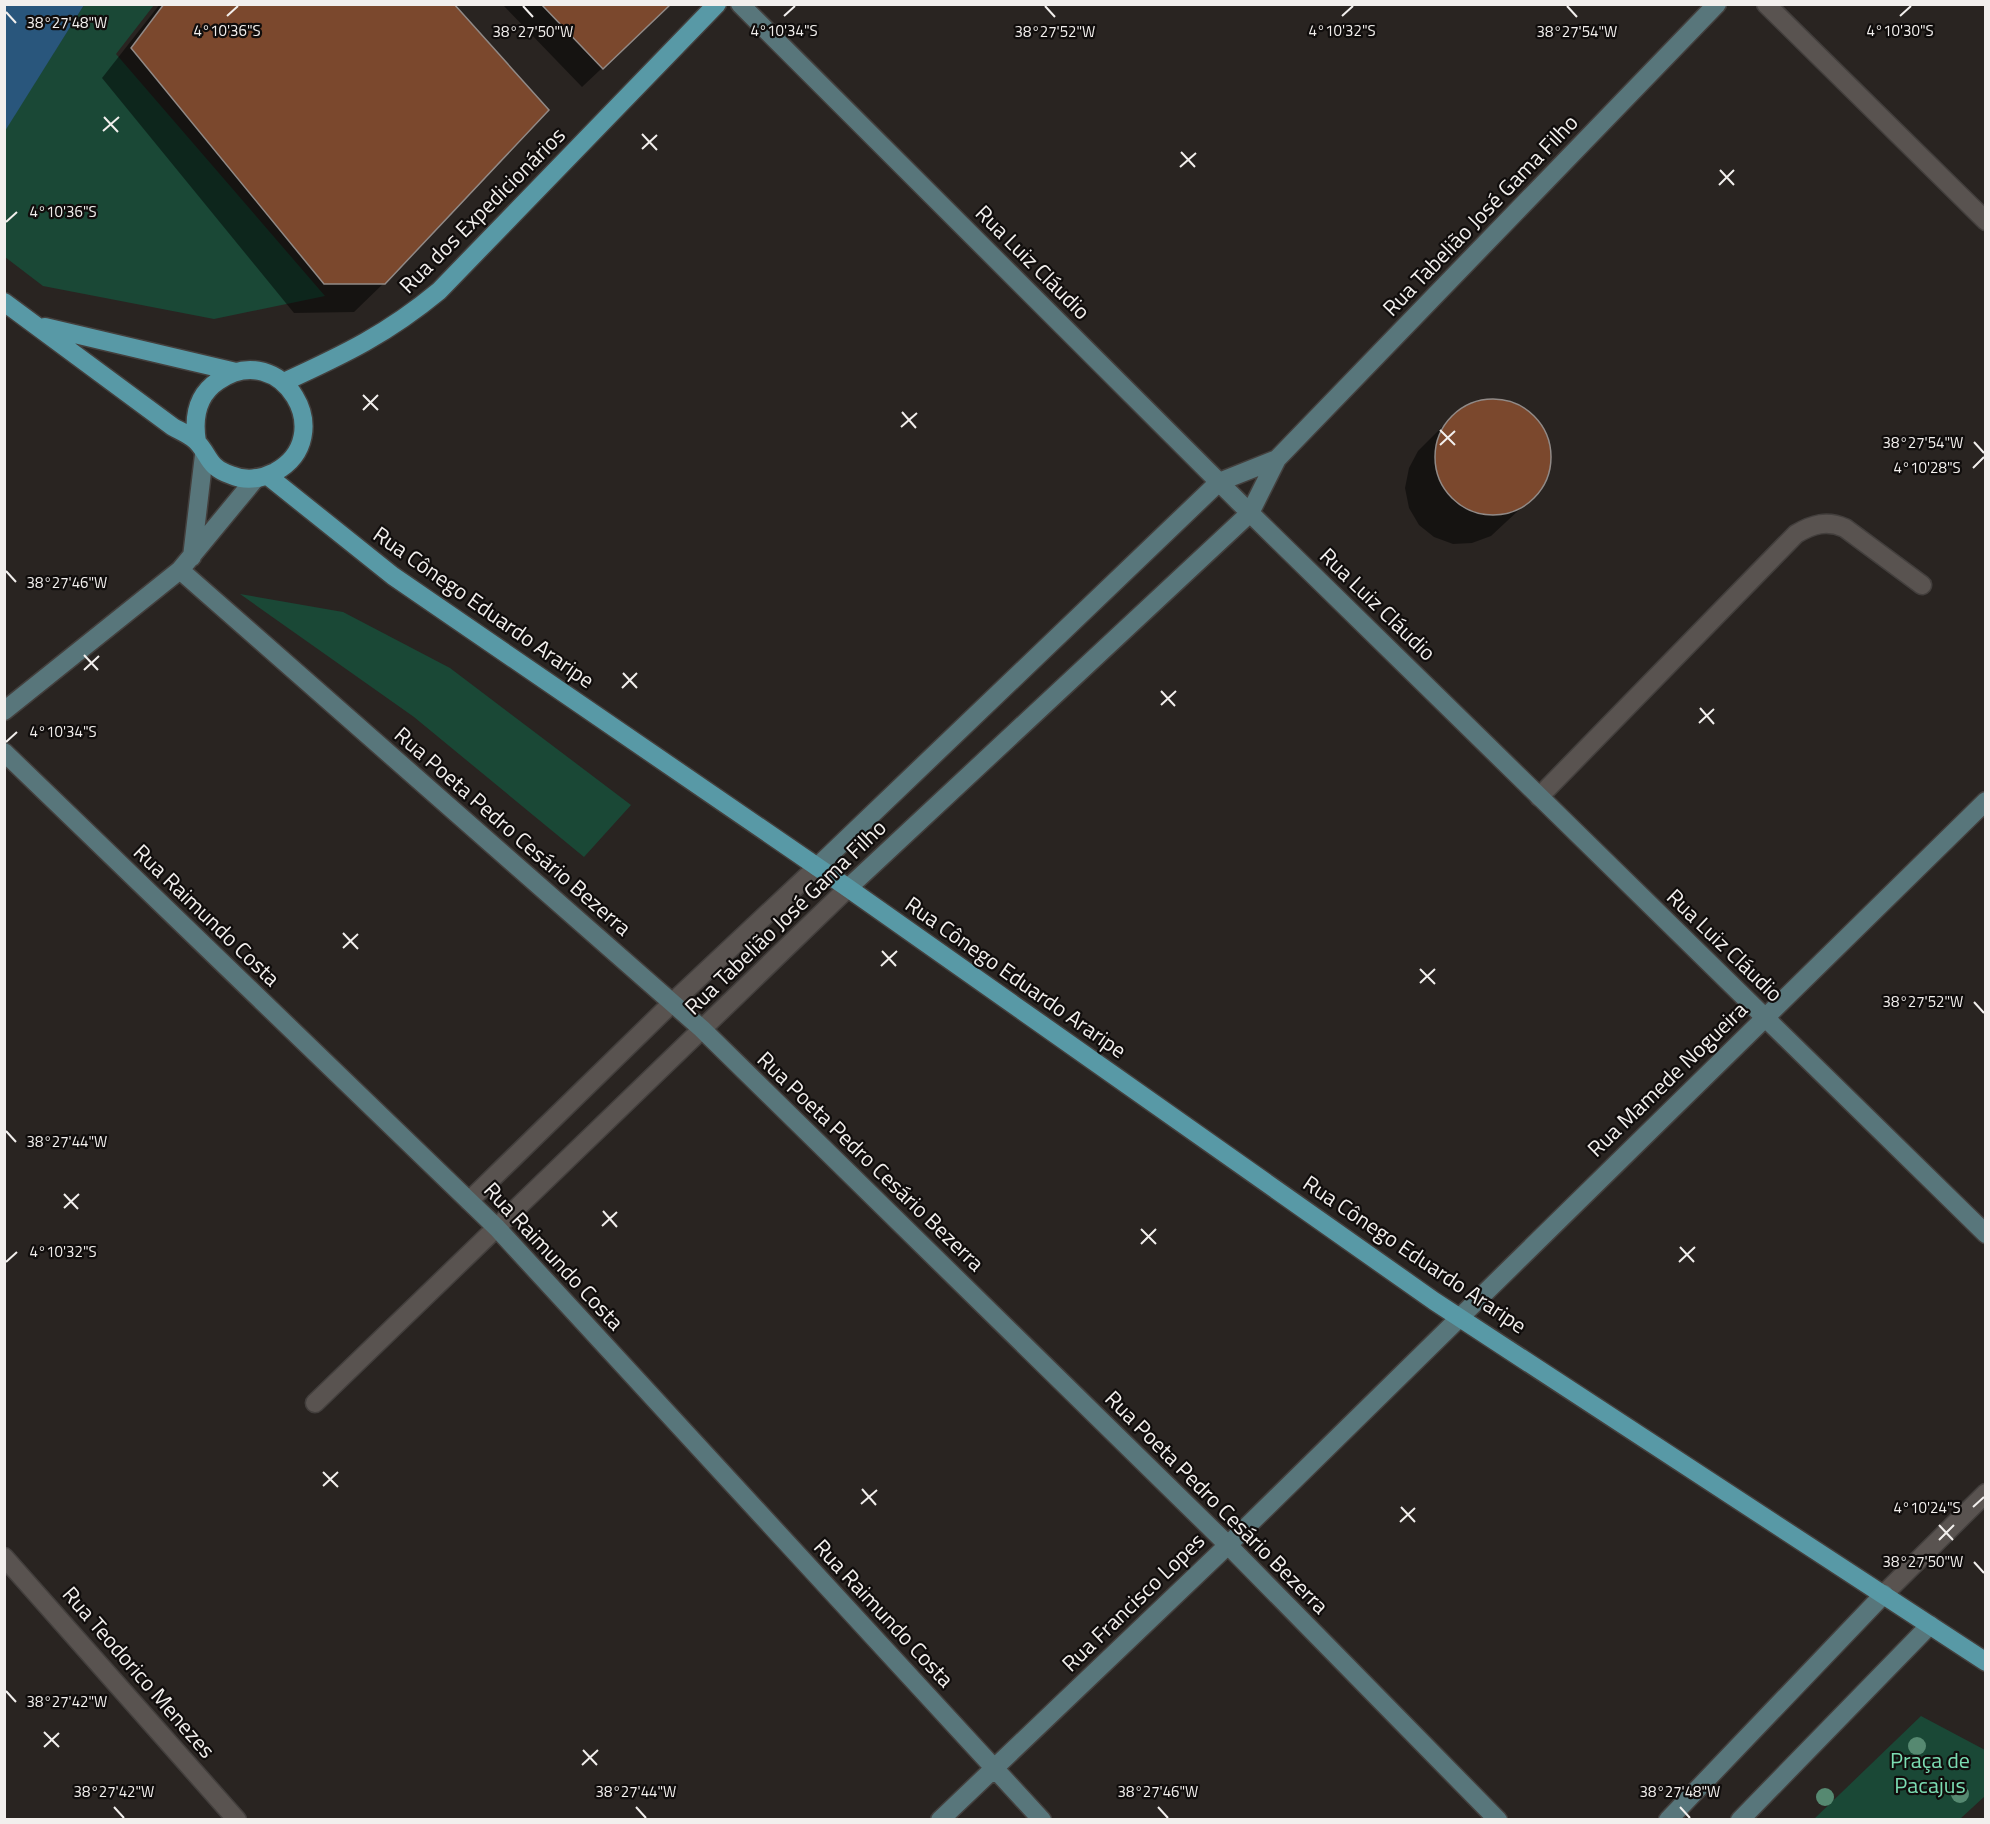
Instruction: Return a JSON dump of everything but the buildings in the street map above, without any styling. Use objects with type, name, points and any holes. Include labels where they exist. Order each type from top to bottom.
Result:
[{"type":"main road","name":"Rua dos Expedicionários","points":[[284,382],[358,348],[401,322],[439,291],[717,4]]},
{"type":"main road","name":"Rua Cônego Eduardo Araripe","points":[[4,302],[201,448],[221,471],[244,479],[262,477],[393,576],[848,888],[1434,1301],[1460,1315],[1986,1662]]},
{"type":"main road","name":"Rua Cônego Eduardo Araripe","points":[[36,325],[236,372]]},
{"type":"main road","points":[[201,448],[195,417],[205,393],[213,384],[236,372],[261,371],[284,382],[295,394],[302,410],[304,425],[301,442],[294,456],[282,468],[262,477]]},
{"type":"street","name":"Rua Luiz Cláudio","points":[[740,4],[1250,513],[1986,1234]]},
{"type":"street","name":"Rua Tabelião José Gama Filho","points":[[315,1403],[848,888],[1250,513],[1277,459],[1717,4]]},
{"type":"street","points":[[1766,4],[1986,221]]},
{"type":"street","points":[[186,563],[201,448]]},
{"type":"street","name":"Rua Tabelião José Gama Filho","points":[[469,1201],[672,1003],[1220,482],[1277,459]]},
{"type":"street","points":[[4,711],[186,563],[262,477]]},
{"type":"street","points":[[1539,797],[1796,534],[1809,527],[1834,523],[1845,528],[1922,585]]},
{"type":"street","name":"Rua Poeta Pedro Cesário Bezerra","points":[[186,563],[702,1029],[1228,1545],[1498,1820]]},
{"type":"street","name":"Rua Raimundo Costa","points":[[4,752],[497,1228],[1041,1820]]},
{"type":"street","name":"Rua Mamede Nogueira","points":[[1460,1315],[1986,801]]},
{"type":"street","name":"Rua Francisco Lopes","points":[[940,1820],[1228,1545],[1460,1315]]},
{"type":"street","points":[[1668,1820],[1884,1594],[1986,1493]]},
{"type":"street","name":"Rua Teodorico Menezes","points":[[4,1557],[237,1820]]},
{"type":"street","points":[[1740,1820],[1930,1625]]},
{"type":"green space","points":[[84,5],[154,5],[116,54],[325,296],[214,319],[43,286],[5,257],[4,131]]},
{"type":"green space","points":[[240,594],[343,612],[450,668],[631,805],[584,857],[414,717]]},
{"type":"green space","name":"Praça de Pacajus","points":[[1921,1716],[1985,1750],[1985,1796],[1960,1819],[1814,1819]]},
{"type":"water","points":[[4,5],[84,5],[5,131]]}]
